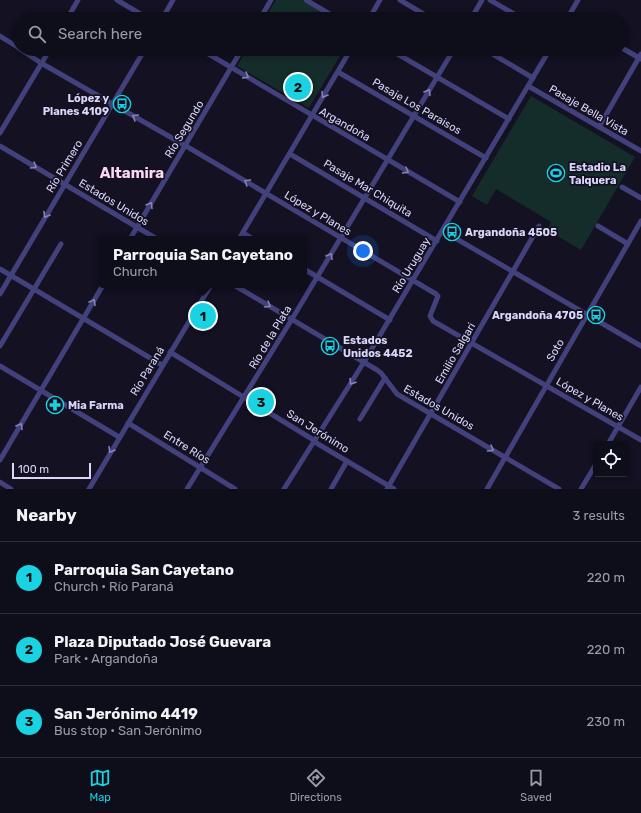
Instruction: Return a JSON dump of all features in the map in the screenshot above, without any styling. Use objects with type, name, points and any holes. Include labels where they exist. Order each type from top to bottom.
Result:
[{"type":"street","points":[[71,12],[78,0]]},
{"type":"street","points":[[118,0],[138,12]]},
{"type":"street","points":[[166,12],[173,0]]},
{"type":"street","points":[[264,12],[271,0]]},
{"type":"street","points":[[306,0],[326,12]]},
{"type":"street","points":[[373,12],[380,0]]},
{"type":"street","points":[[400,0],[420,12]]},
{"type":"street","points":[[475,12],[482,0]]},
{"type":"street","points":[[490,0],[511,12]]},
{"type":"street","points":[[572,12],[578,0]]},
{"type":"street","name":"López y Planes","points":[[0,36],[12,44]]},
{"type":"street","points":[[599,127],[640,57],[629,52]]},
{"type":"street","name":"López y Planes","points":[[30,56],[413,280],[438,296],[430,316],[433,321],[641,440]]},
{"type":"street","points":[[0,133],[46,56]]},
{"type":"street","name":"Río Primero","points":[[0,294],[141,56]]},
{"type":"street","name":"Argandoña","points":[[212,56],[460,202]]},
{"type":"street","name":"Río Segundo","points":[[132,236],[238,56]]},
{"type":"street","points":[[241,236],[347,56]]},
{"type":"street","points":[[401,56],[509,119]]},
{"type":"street","name":"Río de la Plata","points":[[187,489],[292,319],[450,56]]},
{"type":"street","points":[[496,56],[533,78]]},
{"type":"street","name":"Río Uruguay","points":[[284,489],[390,320],[546,56]]},
{"type":"street","name":"Pasaje Los Paraisos","points":[[338,72],[486,158]]},
{"type":"street","name":"Pasaje Bella Vista","points":[[528,86],[641,151]]},
{"type":"street","name":"Estados Unidos","points":[[0,146],[151,236]]},
{"type":"street","name":"Pasaje Mar Chiquita","points":[[290,154],[437,241]]},
{"type":"street","points":[[622,187],[641,198]]},
{"type":"street","name":"Soto","points":[[487,489],[641,221]]},
{"type":"street","name":"Emilio Salgari","points":[[390,488],[539,226]]},
{"type":"street","points":[[598,226],[628,244]]},
{"type":"street","points":[[443,231],[641,346]]},
{"type":"street","points":[[243,233],[248,236]]},
{"type":"street","points":[[0,346],[61,244]]},
{"type":"street","points":[[0,269],[162,365]]},
{"type":"street","points":[[307,271],[390,320]]},
{"type":"street","points":[[0,460],[101,288]]},
{"type":"street","name":"Río Paraná","points":[[88,489],[209,288]]},
{"type":"street","name":"Estados Unidos","points":[[239,288],[377,370],[397,394],[559,489]]},
{"type":"street","name":"San Jerónimo","points":[[170,352],[390,488]]},
{"type":"street","points":[[0,366],[119,438]]},
{"type":"street","points":[[360,419],[385,378]]},
{"type":"street","points":[[610,441],[641,387]]},
{"type":"street","name":"Entre Ríos","points":[[128,423],[235,489]]},
{"type":"street","points":[[331,489],[347,461]]},
{"type":"street","points":[[581,489],[593,469]]},
{"type":"street","points":[[0,482],[11,489]]},
{"type":"green space","points":[[276,0],[302,0],[323,12],[268,12]]},
{"type":"green space","points":[[243,56],[340,56],[309,108],[237,66]]},
{"type":"green space","name":"Estadio La Talquera","points":[[531,96],[635,157],[581,250],[547,230],[551,222],[496,189],[487,205],[472,196]]},
{"type":"place","name":"Plaza Diputado José Guevara","points":[[298,87]]},
{"type":"place","name":"López y Planes 4109","points":[[122,104]]},
{"type":"place","name":"Estadio La Talquera","points":[[556,173]]},
{"type":"place","name":"Argandoña 4505","points":[[452,232]]},
{"type":"place","name":"Argandoña 4705","points":[[596,315]]},
{"type":"place","name":"Parroquia San Cayetano","points":[[203,316]]},
{"type":"place","name":"Estados Unidos 4452","points":[[330,346]]},
{"type":"place","name":"San Jerónimo 4419","points":[[261,402]]},
{"type":"place","name":"Mia Farma","points":[[55,405]]},
{"type":"district","name":"Altamira","points":[[132,173]]}]
